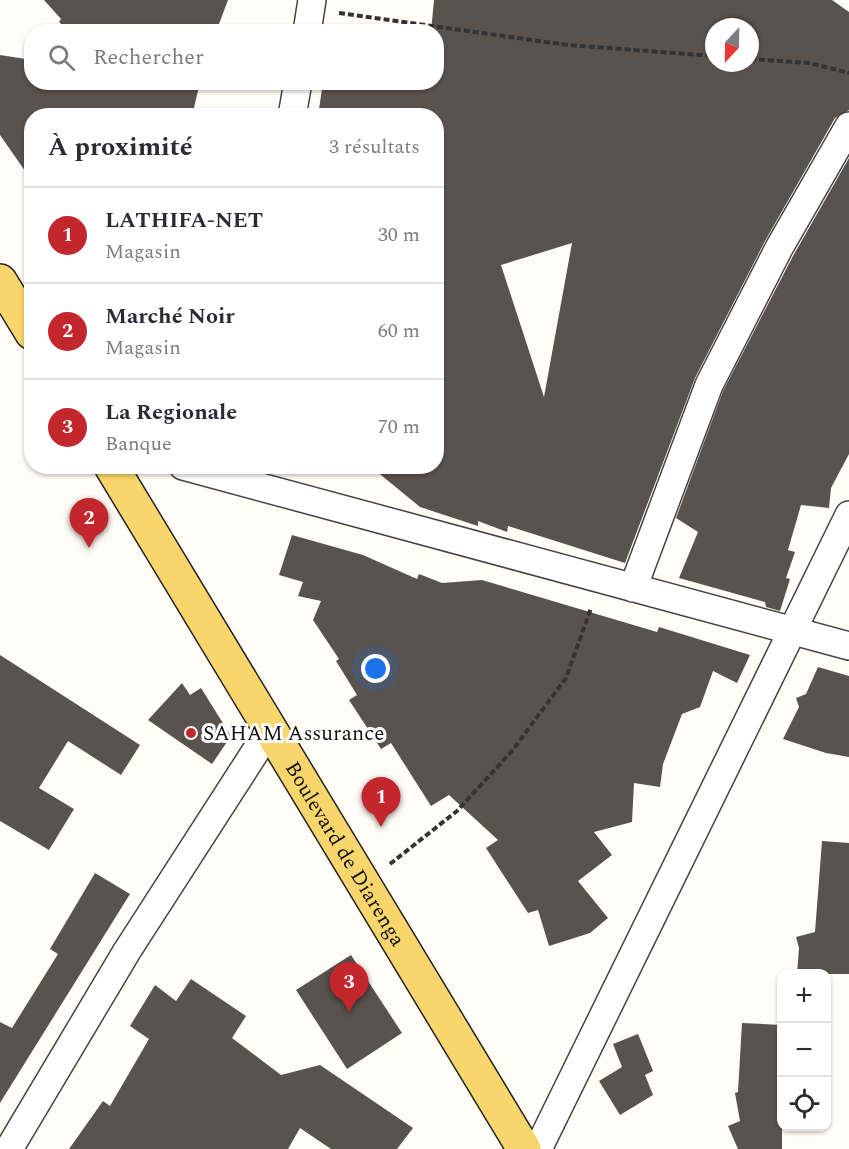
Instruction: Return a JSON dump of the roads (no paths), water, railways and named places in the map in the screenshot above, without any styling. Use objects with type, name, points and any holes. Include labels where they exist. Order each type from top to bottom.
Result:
[{"type":"main road","points":[[0,281],[24,320]]},
{"type":"main road","name":"Boulevard de Diarenga","points":[[116,474],[524,1149]]},
{"type":"street","points":[[293,108],[297,90]]},
{"type":"street","points":[[633,588],[709,385],[779,248],[849,126]]},
{"type":"street","points":[[234,474],[600,579],[849,646]]},
{"type":"street","points":[[538,1149],[849,515]]},
{"type":"street","points":[[9,1149],[127,951],[270,729]]},
{"type":"place","name":"Marché Noir","points":[[89,548]]},
{"type":"place","name":"SAHAM Assurance","points":[[191,733]]},
{"type":"place","name":"LATHIFA-NET","points":[[381,827]]},
{"type":"place","name":"La Regionale","points":[[349,1012]]}]
